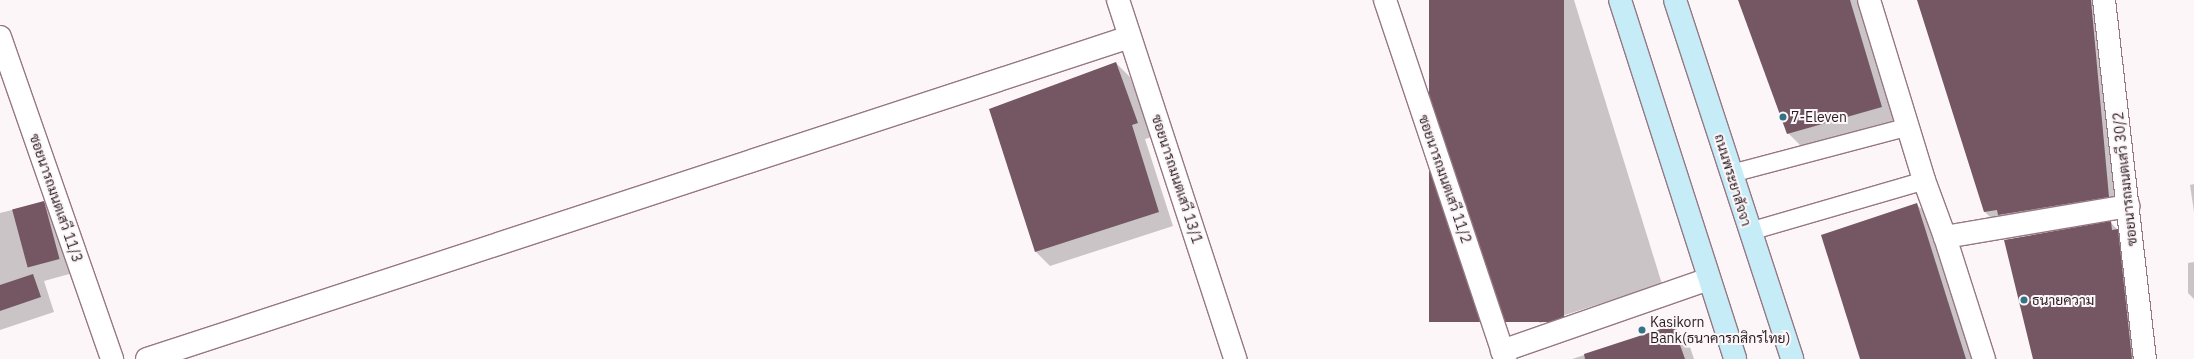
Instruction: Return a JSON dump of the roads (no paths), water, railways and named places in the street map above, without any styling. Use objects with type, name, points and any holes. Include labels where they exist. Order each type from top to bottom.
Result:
[{"type":"main road","points":[[1620,0],[1735,359]]},
{"type":"main road","name":"ถนนพระยาสัจจา","points":[[1675,0],[1749,231],[1792,359]]},
{"type":"street","name":"ซอยนารถมนตเสวี 13/1","points":[[1118,0],[1235,359]]},
{"type":"street","name":"ซอยนารถมนตเสวี 11/2","points":[[1385,0],[1504,355]]},
{"type":"street","points":[[1869,0],[1909,126],[1924,180],[1945,237],[1984,359]]},
{"type":"street","name":"ซอยนารถมนตเสวี 30/2","points":[[2104,0],[2145,359]]},
{"type":"street","name":"ซอยนารถมนตเสวี 11/3","points":[[0,36],[112,359]]},
{"type":"street","points":[[147,359],[1130,37]]},
{"type":"street","points":[[1945,237],[2128,206]]},
{"type":"street","points":[[1504,355],[1709,279]]},
{"type":"lane","points":[[1731,173],[1909,126]]},
{"type":"lane","points":[[1749,231],[1924,180]]},
{"type":"place","name":"7-Eleven","points":[[1783,117]]},
{"type":"place","name":"ธนายความ","points":[[2024,300]]},
{"type":"place","name":"Kasikorn Bank(ธนาคารกสิกรไทย)","points":[[1642,330]]}]
